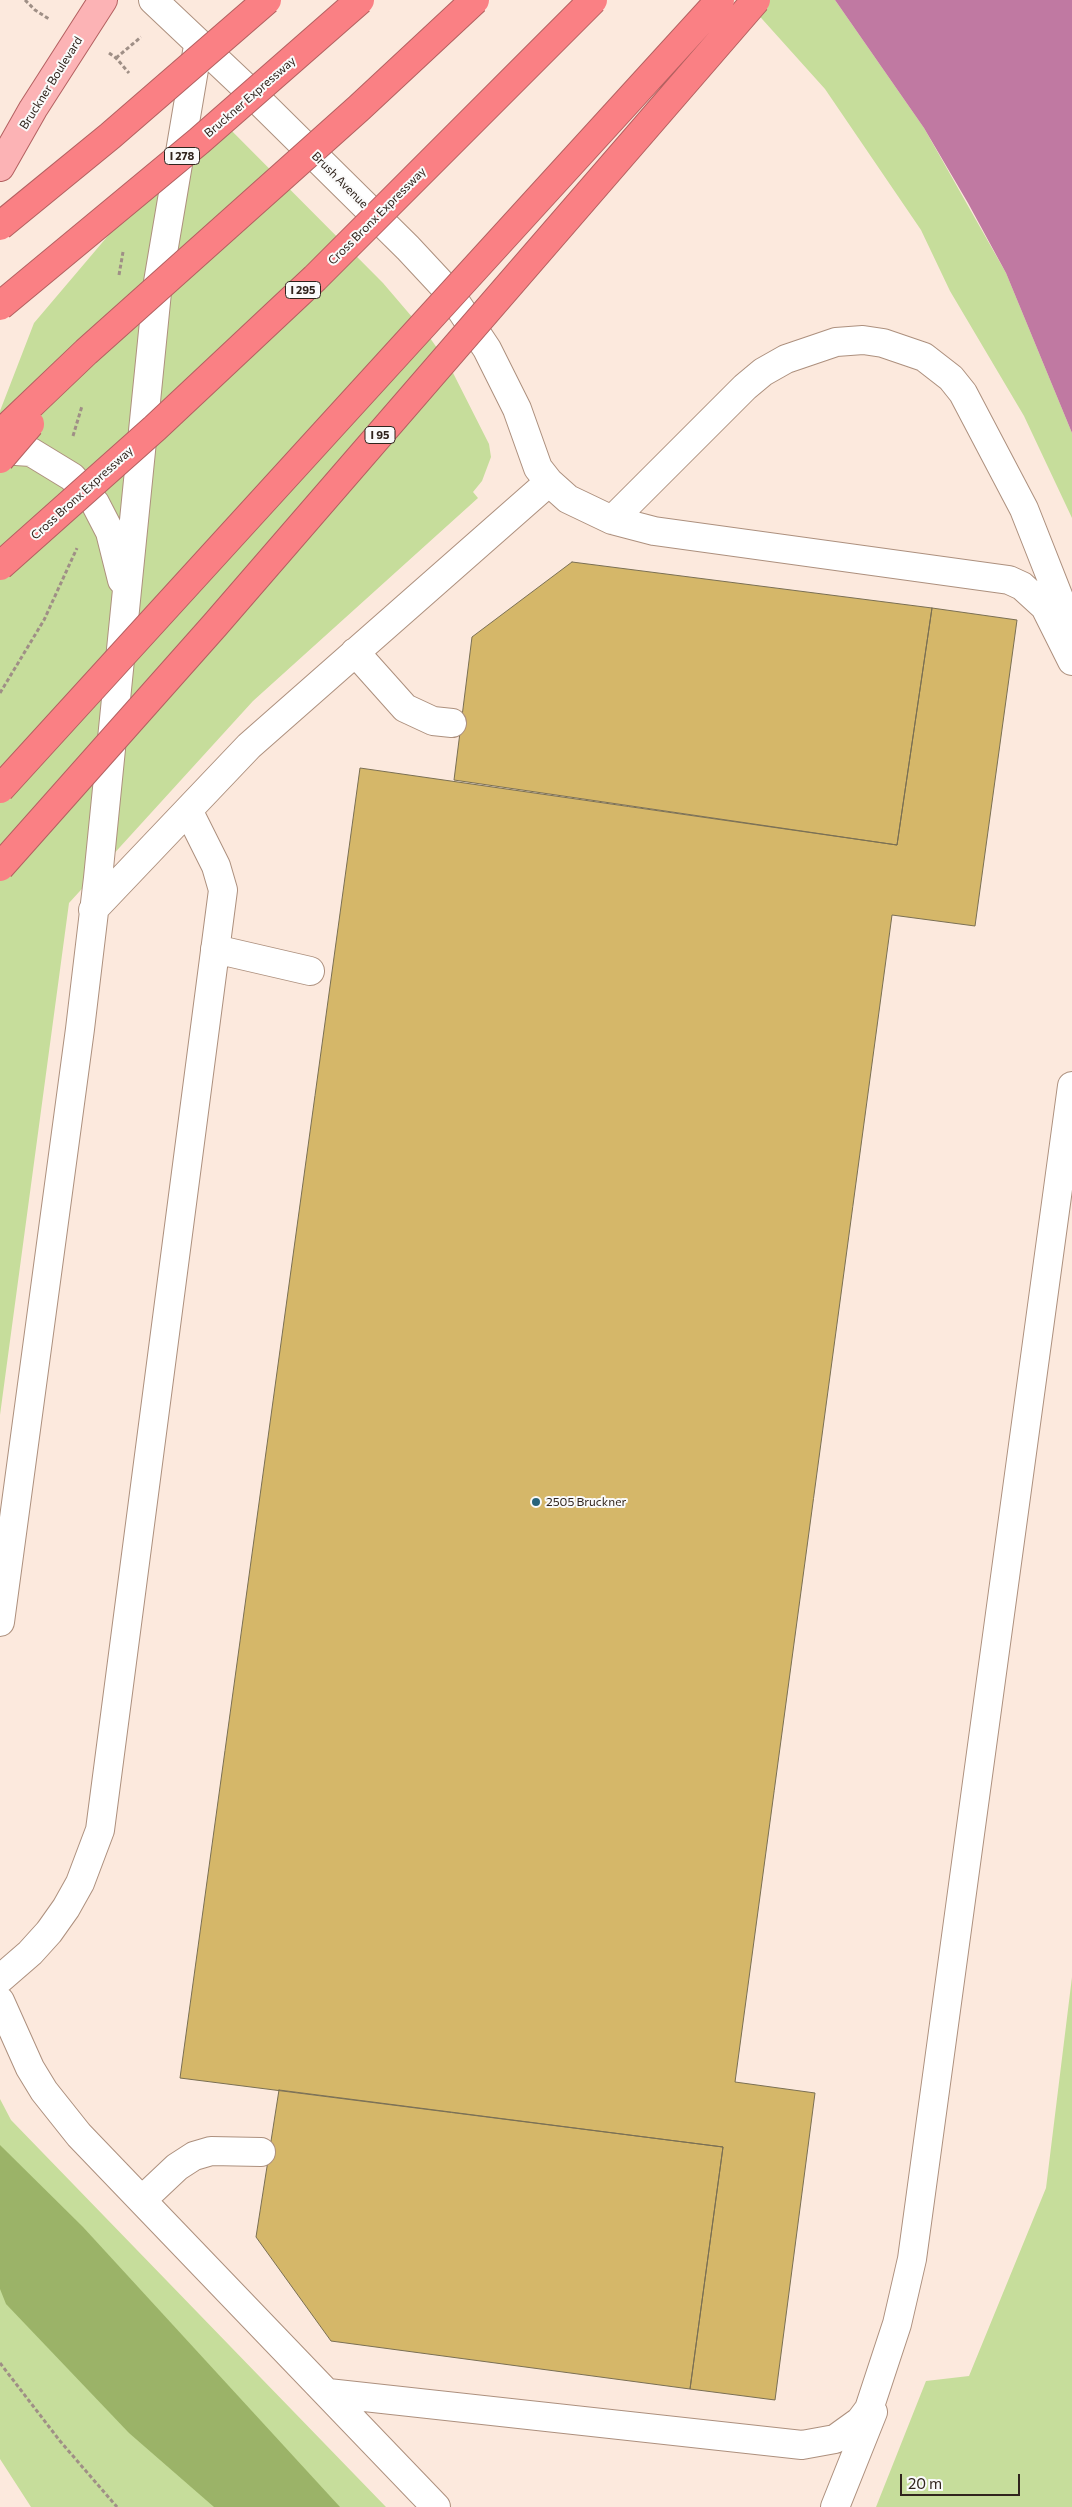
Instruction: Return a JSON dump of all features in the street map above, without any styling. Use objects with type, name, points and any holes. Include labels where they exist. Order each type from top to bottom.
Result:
[{"type":"highway","points":[[0,226],[110,136],[267,0]]},
{"type":"highway","name":"Bruckner Expressway","points":[[0,306],[179,158],[360,0]]},
{"type":"highway","points":[[0,434],[141,303],[359,108],[475,0]]},
{"type":"highway","name":"Cross Bronx Expressway","points":[[0,566],[155,428],[294,298],[593,0]]},
{"type":"highway","points":[[0,789],[720,0]]},
{"type":"highway","name":"I 95","points":[[0,866],[222,618],[756,0]]},
{"type":"highway","points":[[0,459],[65,383],[141,303]]},
{"type":"main road","name":"Bruckner Boulevard","points":[[0,167],[33,109],[104,0]]},
{"type":"street","name":"Brush Avenue","points":[[153,0],[244,86],[430,270],[467,318],[502,379],[517,409],[532,457],[549,482],[568,499],[612,520],[679,535],[1009,580],[1022,586],[1045,607],[1072,661]]},
{"type":"street","points":[[0,1622],[80,1029],[127,600],[158,282],[199,44]]},
{"type":"street","points":[[612,520],[745,387],[763,372],[786,359],[836,342],[863,340],[884,343],[904,349],[938,366],[951,378],[975,411],[1024,509],[1072,632]]},
{"type":"street","points":[[0,450],[31,452],[72,477],[95,502],[110,532],[127,600]]},
{"type":"street","points":[[93,910],[189,812],[249,746],[549,482]]},
{"type":"street","points":[[355,652],[405,708],[433,722],[452,723]]},
{"type":"street","points":[[0,1979],[30,1953],[49,1932],[66,1908],[84,1874],[100,1830],[223,890],[216,866],[189,812]]},
{"type":"street","points":[[215,949],[310,971]]},
{"type":"street","points":[[328,2393],[802,2445],[818,2444],[834,2439],[860,2421],[869,2409],[897,2324],[912,2259],[1072,1086]]},
{"type":"street","points":[[835,2507],[882,2387],[905,2316],[920,2251],[1072,1135]]},
{"type":"street","points":[[0,2001],[17,2041],[44,2091],[79,2135],[436,2507]]},
{"type":"street","points":[[142,2200],[177,2167],[194,2156],[211,2150],[261,2152]]},
{"type":"path","points":[[24,0],[35,10]]},
{"type":"path","points":[[0,2363],[60,2441],[117,2507]]},
{"type":"green space","points":[[745,0],[835,0],[924,128],[1006,273],[1072,433],[1072,518],[1024,416],[950,291],[921,230],[825,89]]},
{"type":"green space","points":[[213,112],[383,283],[430,338],[449,365],[489,444],[491,457],[482,481],[473,492],[478,498],[253,701],[69,903],[0,1415],[0,411],[34,323]]},
{"type":"green space","points":[[1072,1977],[1072,2507],[876,2507],[926,2381],[969,2376],[1046,2188]]},
{"type":"green space","points":[[0,2099],[11,2120],[386,2507],[31,2507],[0,2459]]},
{"type":"green space","points":[[0,2145],[83,2227],[340,2507],[214,2507],[129,2433],[6,2304],[0,2289]]},
{"type":"shaded area","points":[[835,0],[1072,0],[1072,433],[1006,273],[968,203],[924,128]]},
{"type":"building","points":[[572,562],[932,608],[897,845],[454,780],[472,637]]},
{"type":"building","name":"2505 Bruckner","points":[[932,608],[1017,620],[975,926],[892,915],[735,2082],[815,2093],[775,2400],[690,2389],[723,2147],[180,2078],[360,768],[897,845]]},
{"type":"building","points":[[279,2090],[723,2147],[690,2389],[331,2341],[256,2237]]},
{"type":"place","name":"2505 Bruckner","points":[[536,1502]]}]
